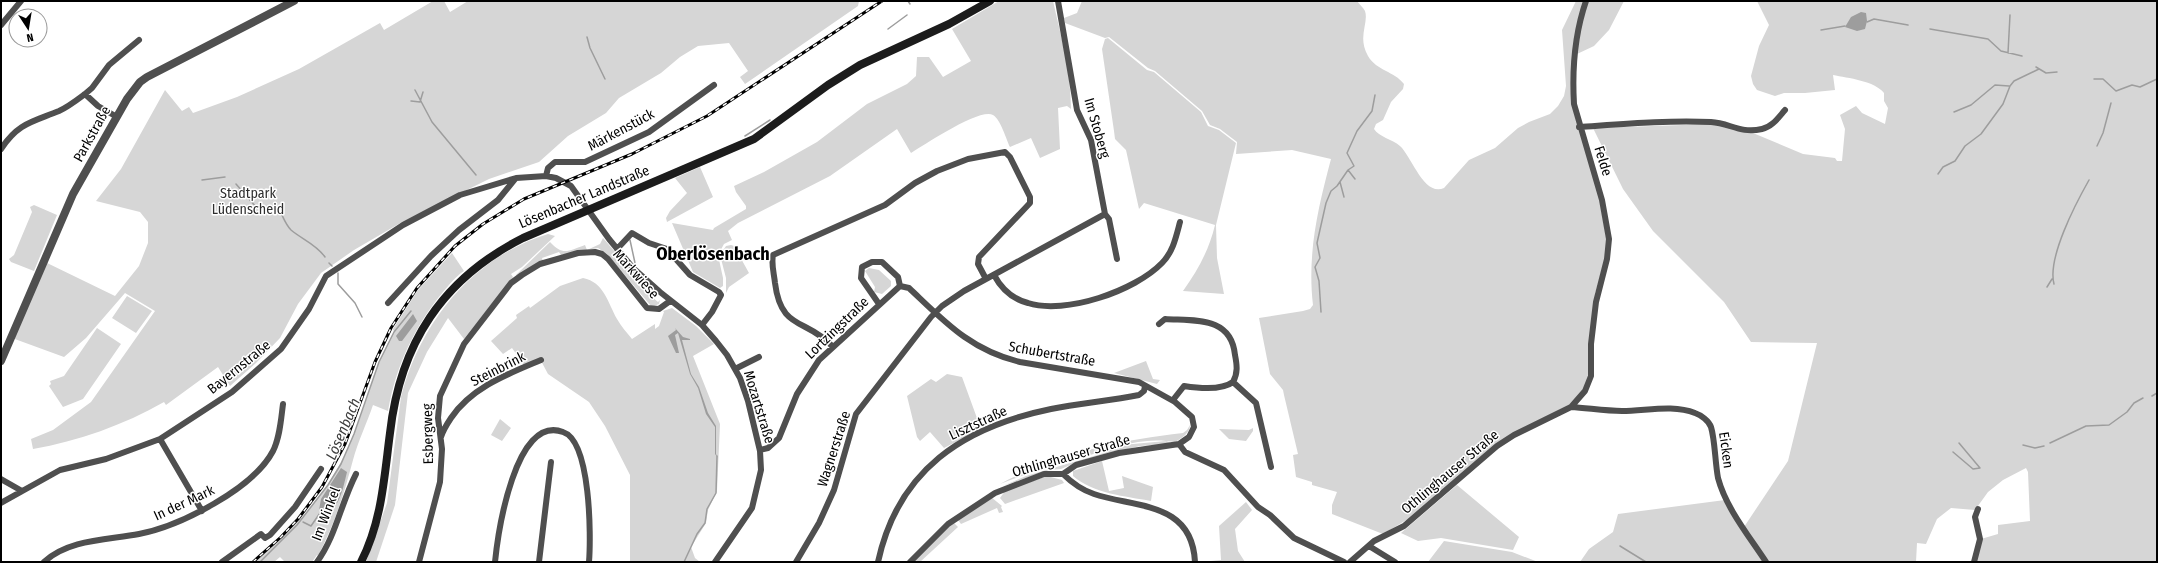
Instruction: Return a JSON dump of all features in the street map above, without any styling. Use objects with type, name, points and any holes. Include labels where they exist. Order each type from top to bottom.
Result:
[{"type":"main road","name":"Lösenbacher Landstraße","points":[[361,562],[383,496],[392,413],[400,379],[411,349],[427,321],[459,281],[491,256],[523,238],[754,139],[828,85],[860,65],[949,24],[990,1]]},
{"type":"street","points":[[1,25],[21,1]]},
{"type":"street","name":"Parkstraße","points":[[1,361],[73,194],[136,87],[147,77],[294,1]]},
{"type":"street","name":"Im Stoberg","points":[[1058,1],[1077,110],[1091,140],[1105,214],[1109,219],[1117,259]]},
{"type":"street","points":[[1579,127],[1574,104],[1573,89],[1578,24],[1586,1]]},
{"type":"street","points":[[1,149],[19,127],[34,119],[61,110],[85,94],[92,88],[109,65],[140,40]]},
{"type":"street","name":"Märkenstück","points":[[546,176],[548,168],[555,162],[585,162],[649,132],[714,85]]},
{"type":"street","points":[[85,94],[98,106],[117,117]]},
{"type":"street","name":"Felde","points":[[1571,407],[1583,394],[1591,376],[1591,344],[1596,302],[1609,248],[1603,204],[1579,127],[1677,122],[1713,122],[1737,130],[1753,130],[1767,128],[1776,121],[1784,110]]},
{"type":"street","points":[[832,346],[822,336],[791,320],[782,309],[776,292],[772,261],[773,254],[885,205],[915,183],[943,168],[968,159],[1005,152],[1010,157],[1030,197],[1030,203],[979,257],[978,264],[986,279]]},
{"type":"street","points":[[546,176],[556,178],[571,186],[589,209]]},
{"type":"street","name":"Bayernstraße","points":[[1,503],[60,470],[106,459],[160,439],[232,392],[269,361],[294,332],[309,309],[326,276],[403,225],[460,195],[516,178],[546,176]]},
{"type":"street","points":[[388,303],[432,256],[459,230],[498,200],[516,178]]},
{"type":"street","name":"Mozartstraße","points":[[589,209],[616,249],[634,268],[670,301],[702,325],[724,350],[735,369],[748,401],[760,450],[761,470],[752,508],[715,562]]},
{"type":"street","points":[[935,313],[953,298],[994,274],[1105,214]]},
{"type":"street","points":[[994,274],[1005,290],[1028,303],[1051,306],[1088,300],[1128,286],[1160,264],[1172,249],[1180,222]]},
{"type":"street","points":[[616,249],[632,233],[649,243],[667,249],[690,275],[719,292],[721,295],[719,302],[702,325]]},
{"type":"street","name":"Markwiese","points":[[516,279],[540,264],[578,253],[595,252],[602,254],[608,259],[647,308],[659,308],[665,306],[670,301]]},
{"type":"street","name":"Schubertstraße","points":[[879,304],[861,278],[860,271],[862,267],[872,262],[882,262],[898,277],[900,286],[909,288],[970,343],[1004,358],[1122,378],[1146,386],[1173,400],[1192,416],[1194,420],[1192,432],[1179,444]]},
{"type":"street","name":"Esbergweg","points":[[419,562],[439,490],[442,467],[438,411],[443,385],[467,340],[507,288],[516,279]]},
{"type":"street","name":"Lortzingstraße","points":[[760,450],[774,444],[802,383],[819,360],[832,346],[900,286]]},
{"type":"street","name":"Wagnerstraße","points":[[796,562],[819,523],[834,490],[856,414],[935,313]]},
{"type":"street","points":[[1159,324],[1165,319],[1212,323],[1223,328],[1232,340],[1235,351],[1237,372],[1233,382],[1227,385],[1214,387],[1184,386],[1173,400]]},
{"type":"street","points":[[735,369],[758,357]]},
{"type":"street","name":"Steinbrink","points":[[441,439],[442,433],[453,416],[470,396],[486,385],[541,360]]},
{"type":"street","points":[[1233,382],[1256,403],[1271,467]]},
{"type":"street","name":"Lisztstraße","points":[[878,562],[891,521],[903,497],[923,471],[948,451],[982,431],[1010,420],[1051,409],[1139,395],[1144,391],[1146,386]]},
{"type":"street","name":"In der Mark","points":[[44,562],[62,550],[77,544],[140,534],[175,523],[202,511],[228,495],[260,469],[267,459],[277,440],[283,404]]},
{"type":"street","name":"Othlinghauser Straße","points":[[1350,562],[1374,541],[1404,526],[1497,446],[1514,435],[1571,407]]},
{"type":"street","name":"Eicken","points":[[1571,407],[1622,411],[1660,408],[1685,410],[1696,413],[1707,421],[1711,426],[1715,462],[1721,488],[1743,528],[1766,562]]},
{"type":"street","points":[[495,562],[504,510],[518,463],[532,441],[542,434],[554,430],[564,432],[571,437],[581,454],[588,516],[589,562]]},
{"type":"street","points":[[160,439],[202,511]]},
{"type":"street","points":[[1179,444],[1185,452],[1224,470],[1263,512],[1270,516],[1294,538],[1343,562]]},
{"type":"street","name":"Othlinghauser Straße","points":[[910,562],[941,530],[984,499],[1006,488],[1044,474],[1064,474],[1076,465],[1119,453],[1179,444]]},
{"type":"street","points":[[539,562],[551,462]]},
{"type":"street","points":[[222,562],[261,534],[265,538],[270,535],[295,507],[321,469]]},
{"type":"street","name":"Im Winkel","points":[[317,562],[331,538],[348,491],[356,474]]},
{"type":"street","points":[[1064,474],[1080,488],[1091,493],[1149,506],[1169,514],[1184,529],[1189,539],[1195,562]]},
{"type":"street","points":[[1,479],[22,491]]},
{"type":"street","points":[[1974,562],[1980,539],[1975,517],[1978,509]]},
{"type":"street","points":[[1369,546],[1395,562]]},
{"type":"green space","name":"Stadtpark Lüdenscheid","points":[[433,1],[444,1],[450,12],[468,1],[859,1],[858,6],[745,84],[740,77],[748,71],[729,43],[698,46],[680,57],[661,73],[619,98],[606,113],[568,136],[539,162],[489,179],[402,222],[354,250],[321,273],[298,304],[280,338],[256,363],[230,386],[218,367],[166,405],[164,402],[117,425],[84,437],[33,449],[31,439],[53,430],[91,402],[155,311],[125,293],[86,338],[64,357],[12,338],[45,262],[115,296],[139,266],[148,243],[148,222],[140,212],[96,201],[121,169],[165,90],[182,111],[189,107],[193,113],[237,97],[299,69],[380,23],[384,30]]},
{"type":"green space","points":[[999,1],[1053,1],[1065,55],[1071,95],[1071,109],[1067,106],[1058,108],[1060,149],[1040,158],[1031,138],[1010,147],[996,117],[986,114],[952,128],[911,153],[897,129],[830,176],[738,223],[728,231],[732,240],[724,244],[718,255],[723,278],[723,286],[720,288],[693,272],[672,223],[713,230],[746,209],[746,206],[736,192],[734,186],[764,172],[817,142],[867,104],[907,84],[916,76],[917,57],[929,57],[943,77],[971,61],[952,29]]},
{"type":"green space","points":[[1082,1],[1357,1],[1365,11],[1366,16],[1363,43],[1368,56],[1376,65],[1395,76],[1404,84],[1403,89],[1391,102],[1383,120],[1376,124],[1374,129],[1379,134],[1400,146],[1405,151],[1424,182],[1430,187],[1437,189],[1444,188],[1469,160],[1495,148],[1518,128],[1550,114],[1558,106],[1564,96],[1566,86],[1562,30],[1576,1],[1624,1],[1609,30],[1594,46],[1577,54],[1572,89],[1598,191],[1608,248],[1595,294],[1590,377],[1583,393],[1569,405],[1526,427],[1408,519],[1383,534],[1332,514],[1332,505],[1337,492],[1312,485],[1312,482],[1296,477],[1293,455],[1298,454],[1283,390],[1270,374],[1259,318],[1303,311],[1310,309],[1313,305],[1311,268],[1315,231],[1331,159],[1292,150],[1236,154],[1237,142],[1220,129],[1210,125],[1202,111],[1155,71],[1148,68],[1109,37],[1105,38],[1065,23],[1064,18],[1077,13]]},
{"type":"green space","points":[[1757,1],[2157,1],[2157,562],[1974,562],[1981,539],[1998,534],[1998,525],[2030,521],[2028,472],[2026,468],[2003,480],[1988,492],[1975,510],[1951,508],[1937,519],[1926,544],[1917,543],[1916,562],[1768,562],[1744,527],[1788,461],[1817,343],[1751,342],[1724,302],[1653,231],[1623,189],[1593,128],[1713,124],[1753,133],[1803,154],[1835,158],[1837,161],[1842,161],[1845,129],[1840,115],[1856,106],[1862,113],[1885,124],[1888,108],[1884,101],[1884,93],[1880,89],[1868,83],[1833,75],[1835,90],[1805,93],[1784,93],[1775,96],[1757,90],[1753,84],[1751,76],[1759,46],[1769,25]]},
{"type":"green space","points":[[1108,38],[1147,70],[1154,72],[1201,112],[1208,126],[1219,130],[1236,143],[1216,225],[1217,258],[1224,294],[1183,291],[1202,260],[1210,243],[1215,225],[1144,203],[1139,209],[1126,150],[1115,139],[1102,49],[1105,39]]},
{"type":"green space","points":[[700,167],[713,197],[667,222],[666,218],[670,211],[687,193],[675,178]]},
{"type":"green space","points":[[34,205],[57,215],[34,271],[11,262],[9,259],[14,255],[32,212],[30,207]]},
{"type":"green space","points":[[548,234],[555,236],[522,267],[511,274],[513,277],[464,339],[448,318],[427,352],[408,393],[395,505],[376,562],[366,562],[387,503],[401,397],[410,369],[421,343],[436,319],[454,296],[474,276],[496,259],[521,245]]},
{"type":"green space","points":[[603,238],[641,282],[638,285],[650,295],[653,292],[655,294],[652,297],[658,302],[660,300],[659,304],[651,306],[607,254],[598,248],[561,255],[559,252],[542,258],[543,261],[517,276],[516,275],[550,242],[562,251],[585,245],[587,250],[600,244]]},
{"type":"green space","points":[[726,246],[734,246],[749,273],[729,287],[726,293],[726,278],[720,255]]},
{"type":"green space","points":[[452,253],[464,271],[455,278],[443,292],[423,319],[415,333],[401,363],[391,394],[388,411],[373,405],[357,446],[338,509],[318,556],[317,555],[312,562],[285,562],[280,557],[274,562],[255,562],[300,520],[325,488],[336,471],[354,434],[377,369],[387,344],[394,332],[393,329],[418,290]]},
{"type":"green space","points":[[869,268],[879,270],[891,281],[891,286],[882,294],[874,292],[875,287],[865,271]]},
{"type":"green space","points":[[583,278],[590,280],[601,289],[619,322],[632,339],[655,324],[655,329],[659,326],[664,312],[663,311],[672,308],[696,326],[714,344],[693,356],[720,424],[717,491],[708,510],[706,523],[691,547],[695,558],[700,562],[630,562],[630,475],[605,426],[589,402],[548,374],[540,359],[524,365],[512,348],[503,354],[491,341],[517,318],[516,315],[529,306],[530,308],[560,286]]},
{"type":"green space","points":[[127,296],[152,311],[136,333],[112,318]]},
{"type":"green space","points":[[97,328],[121,344],[83,399],[63,407],[49,386],[51,384],[50,381],[64,376]]},
{"type":"green space","points":[[1146,361],[1153,379],[1160,380],[1157,384],[1114,373]]},
{"type":"green space","points":[[947,374],[962,377],[981,429],[944,448],[930,432],[920,441],[917,437],[907,396],[931,379],[936,382]]},
{"type":"green space","points":[[500,419],[511,428],[502,441],[491,435]]},
{"type":"green space","points":[[1190,425],[1187,433],[1175,442],[1151,441],[1128,444],[1041,469],[1000,484],[1043,464],[1112,444],[1183,433]]},
{"type":"green space","points":[[1253,428],[1253,431],[1246,441],[1229,439],[1219,429],[1249,430]]},
{"type":"green space","points":[[1166,441],[1173,444],[1140,446],[1123,450],[1073,464],[1061,469],[1049,470],[1003,486],[1026,476],[1104,453],[1122,445]]},
{"type":"green space","points":[[1102,461],[1109,491],[1124,488],[1122,476],[1153,487],[1151,501],[1100,491],[1081,482],[1073,476],[1073,471]]},
{"type":"green space","points":[[1047,476],[1062,480],[1064,483],[1005,504],[1000,498],[1005,491]]},
{"type":"green space","points":[[1457,485],[1519,537],[1513,550],[1441,538],[1418,541],[1401,533]]},
{"type":"green space","points":[[991,497],[1002,506],[1003,512],[999,513],[997,508],[961,524],[958,520]]},
{"type":"green space","points":[[1725,500],[1764,562],[1580,562],[1589,549],[1613,532],[1618,514]]},
{"type":"green space","points":[[1246,502],[1252,510],[1235,529],[1238,551],[1245,562],[1201,562],[1221,560],[1219,526]]},
{"type":"green space","points":[[954,523],[958,527],[920,562],[913,562],[947,527]]},
{"type":"green space","points":[[1444,541],[1512,552],[1538,562],[1428,562]]},
{"type":"shaded area","points":[[1861,12],[1866,13],[1867,21],[1865,29],[1857,31],[1845,27],[1851,17]]},
{"type":"shaded area","points":[[413,314],[417,321],[402,341],[399,341],[396,336]]},
{"type":"shaded area","points":[[675,328],[683,337],[690,339],[682,340],[691,374],[699,387],[708,413],[716,426],[716,454],[718,458],[715,454],[715,427],[706,414],[698,388],[690,374],[678,333],[675,335],[679,353],[676,353],[668,336],[676,330]]},
{"type":"shaded area","points":[[341,468],[347,472],[340,498],[333,509],[327,513],[321,514],[319,510],[321,499]]},
{"type":"waterway","name":"Lösenbach","points":[[888,29],[907,15]]},
{"type":"waterway","points":[[2008,53],[2010,15]]},
{"type":"waterway","points":[[1867,22],[1874,19],[1908,25]]},
{"type":"waterway","points":[[1821,30],[1845,26]]},
{"type":"waterway","points":[[1930,29],[1988,39],[2001,51],[2022,56]]},
{"type":"waterway","points":[[587,37],[590,48],[605,79]]},
{"type":"waterway","points":[[2036,67],[2046,73],[2057,72]]},
{"type":"waterway","points":[[1938,174],[1943,167],[1955,161],[1965,146],[1981,134],[2003,104],[2010,86],[2014,81],[2039,69]]},
{"type":"waterway","points":[[2094,79],[2103,79],[2116,91],[2132,85],[2140,87],[2157,79]]},
{"type":"waterway","points":[[1954,112],[1971,105],[1995,85],[2009,86]]},
{"type":"waterway","points":[[415,90],[432,122],[476,175]]},
{"type":"waterway","points":[[411,101],[420,102],[423,92]]},
{"type":"waterway","points":[[1321,312],[1319,281],[1315,267],[1320,258],[1317,243],[1326,203],[1331,191],[1337,186],[1348,170],[1354,166],[1347,153],[1357,131],[1372,111],[1375,95]]},
{"type":"waterway","points":[[2097,146],[2103,133],[2111,103]]},
{"type":"waterway","name":"Lösenbach","points":[[745,136],[770,120]]},
{"type":"waterway","points":[[1348,170],[1355,179]]},
{"type":"waterway","points":[[202,180],[225,177]]},
{"type":"waterway","points":[[2054,284],[2053,273],[2055,260],[2064,231],[2070,216],[2089,180]]},
{"type":"waterway","points":[[1340,182],[1344,197]]},
{"type":"waterway","points":[[236,184],[256,207]]},
{"type":"waterway","points":[[280,211],[291,230],[313,245],[325,257]]},
{"type":"waterway","points":[[630,240],[635,263]]},
{"type":"waterway","points":[[329,263],[332,266]]},
{"type":"waterway","points":[[338,273],[338,284],[355,303],[362,317]]},
{"type":"waterway","points":[[2047,287],[2052,279]]},
{"type":"waterway","name":"Lösenbach","points":[[260,562],[297,525],[328,485],[341,464],[354,434],[379,362],[394,332],[411,311]]},
{"type":"waterway","points":[[2152,396],[2157,393]]},
{"type":"waterway","points":[[2050,443],[2086,426],[2109,425],[2127,412],[2134,403],[2143,398]]},
{"type":"waterway","points":[[1953,452],[1973,469],[1980,468],[1959,443]]},
{"type":"waterway","points":[[2023,445],[2035,448],[2044,446]]},
{"type":"waterway","points":[[684,562],[697,534],[705,523],[707,509],[716,493],[717,456]]},
{"type":"waterway","points":[[303,522],[311,526],[320,513]]},
{"type":"waterway","points":[[1620,546],[1646,562]]},
{"type":"railway","points":[[253,562],[281,537],[298,519],[322,487],[345,444],[375,362],[391,328],[417,288],[455,246],[483,224],[524,199],[632,154],[707,116],[882,1]]},
{"type":"district","name":"Oberlösenbach","points":[[713,254]]}]
